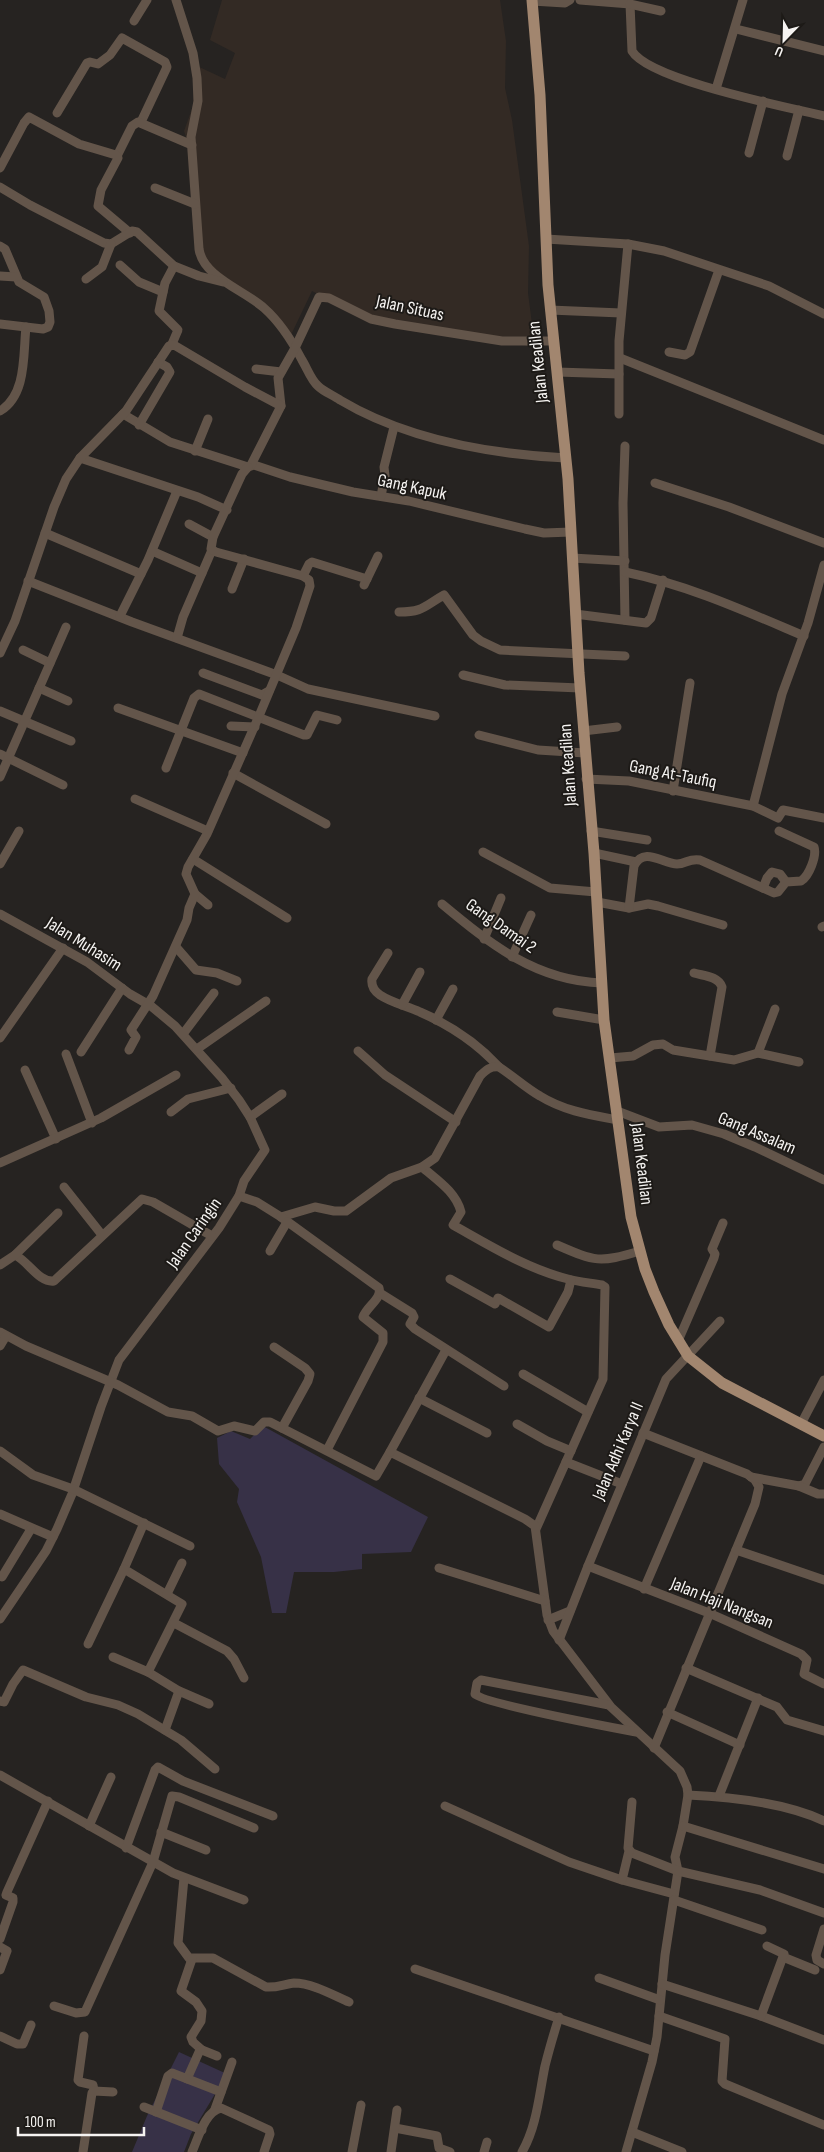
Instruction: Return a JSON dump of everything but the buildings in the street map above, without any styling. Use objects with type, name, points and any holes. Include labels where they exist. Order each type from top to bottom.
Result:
[{"type":"main road","name":"Jalan Keadilan","points":[[532,0],[540,95],[550,310],[549,341],[557,372],[566,458],[562,533],[572,558],[583,730],[581,753],[586,779],[594,855],[597,983],[610,1058],[626,1187],[640,1251],[659,1305],[688,1356],[717,1380],[824,1436]]},
{"type":"street","points":[[134,21],[146,0]]},
{"type":"street","points":[[176,0],[196,67],[198,101],[191,131],[195,204],[202,261],[214,274],[251,298],[284,329],[317,386],[360,411],[394,427],[458,444],[539,457],[566,458]]},
{"type":"street","points":[[532,0],[565,3],[570,0]]},
{"type":"street","points":[[580,0],[630,4],[661,10]]},
{"type":"street","points":[[716,89],[736,29],[743,0]]},
{"type":"street","points":[[630,4],[632,45],[635,56],[650,66],[716,89],[824,116]]},
{"type":"street","points":[[736,29],[824,51]]},
{"type":"street","points":[[57,113],[87,63],[98,64],[103,62],[122,38],[165,62],[167,67],[141,122],[132,126],[101,190],[98,206],[130,233]]},
{"type":"street","points":[[749,153],[763,101]]},
{"type":"street","points":[[786,156],[800,110]]},
{"type":"street","points":[[0,168],[29,117],[79,144],[117,156]]},
{"type":"street","points":[[141,122],[192,145]]},
{"type":"street","points":[[0,187],[30,205],[96,239],[111,244]]},
{"type":"street","points":[[155,188],[195,204]]},
{"type":"street","points":[[86,279],[102,267],[111,244],[135,231],[174,266],[199,276],[227,282]]},
{"type":"street","points":[[546,238],[628,244],[664,251],[770,286],[824,314]]},
{"type":"street","points":[[619,414],[621,313],[628,244]]},
{"type":"street","points":[[0,246],[5,249],[16,277],[22,285],[44,298],[49,311],[50,322],[48,327],[43,329],[0,324]]},
{"type":"street","points":[[120,265],[139,282],[163,292]]},
{"type":"street","points":[[0,652],[15,621],[45,533],[66,479],[80,458],[123,414],[167,347],[172,344],[178,330],[159,311],[166,280],[174,266]]},
{"type":"street","points":[[670,352],[685,355],[690,352],[719,270]]},
{"type":"street","points":[[0,276],[16,277]]},
{"type":"street","name":"Jalan Situas","points":[[296,348],[318,300],[322,296],[380,321],[487,339],[531,342],[549,341]]},
{"type":"street","points":[[550,310],[621,313]]},
{"type":"street","points":[[0,411],[10,403],[18,389],[26,327]]},
{"type":"street","points":[[172,344],[281,406]]},
{"type":"street","points":[[177,638],[183,617],[212,550],[210,546],[213,537],[242,474],[250,466],[281,406],[277,384],[281,372],[296,348]]},
{"type":"street","points":[[620,358],[824,440]]},
{"type":"street","points":[[139,425],[170,372],[167,366],[158,362]]},
{"type":"street","points":[[256,369],[281,372]]},
{"type":"street","points":[[557,372],[619,374]]},
{"type":"street","name":"Gang Kapuk","points":[[123,414],[170,442],[250,466],[353,492],[382,496],[525,529],[562,533]]},
{"type":"street","points":[[195,451],[208,419]]},
{"type":"street","points":[[382,496],[385,476],[384,466],[394,427]]},
{"type":"street","points":[[625,446],[623,502],[625,620]]},
{"type":"street","points":[[80,458],[198,497],[226,510]]},
{"type":"street","points":[[656,483],[729,507],[824,544]]},
{"type":"street","points":[[120,616],[152,551],[177,491]]},
{"type":"street","points":[[189,524],[213,537]]},
{"type":"street","points":[[45,533],[141,574]]},
{"type":"street","points":[[208,905],[195,894],[186,874],[208,831],[255,727],[277,675],[309,589],[309,580],[303,576],[212,550]]},
{"type":"street","points":[[152,551],[202,573]]},
{"type":"street","points":[[303,576],[312,562],[365,582],[378,556]]},
{"type":"street","points":[[572,558],[624,561]]},
{"type":"street","points":[[232,589],[244,559]]},
{"type":"street","points":[[753,806],[785,684],[804,636],[824,565]]},
{"type":"street","points":[[625,572],[663,580],[728,603],[804,636]]},
{"type":"street","points":[[575,614],[646,623],[650,620],[663,580]]},
{"type":"street","points":[[28,581],[315,691],[435,716]]},
{"type":"street","points":[[399,612],[421,610],[444,595],[473,635],[500,650],[625,656]]},
{"type":"street","points":[[0,778],[4,756],[25,721],[66,627]]},
{"type":"street","points":[[23,650],[50,663]]},
{"type":"street","points":[[203,673],[262,695],[270,692]]},
{"type":"street","points":[[464,675],[506,685],[580,688]]},
{"type":"street","points":[[674,791],[690,683]]},
{"type":"street","points":[[39,688],[68,701]]},
{"type":"street","points":[[166,768],[194,698],[199,694],[304,735],[307,735],[317,716],[337,720]]},
{"type":"street","points":[[118,708],[243,752]]},
{"type":"street","points":[[0,711],[71,741]]},
{"type":"street","points":[[231,726],[255,727]]},
{"type":"street","points":[[583,730],[618,727]]},
{"type":"street","points":[[479,735],[538,750],[581,753]]},
{"type":"street","points":[[4,756],[64,785]]},
{"type":"street","points":[[233,773],[326,824]]},
{"type":"street","name":"Gang At-Taufiq","points":[[586,779],[624,780],[753,806],[778,818],[783,810],[824,818]]},
{"type":"street","points":[[135,799],[208,831]]},
{"type":"street","points":[[0,864],[19,831]]},
{"type":"street","points":[[591,831],[648,840]]},
{"type":"street","points":[[594,855],[635,864],[650,856],[677,864],[691,859],[700,860],[776,893],[786,882],[797,882],[805,878],[816,850],[812,846],[779,831]]},
{"type":"street","points":[[482,852],[550,888],[596,897],[629,908],[648,904],[658,906],[723,925]]},
{"type":"street","points":[[193,858],[287,918]]},
{"type":"street","points":[[629,908],[635,864]]},
{"type":"street","points":[[763,888],[772,872],[780,874],[786,882]]},
{"type":"street","points":[[129,1050],[136,1037],[131,1030],[148,1005],[176,947],[195,894]]},
{"type":"street","points":[[484,939],[501,898]]},
{"type":"street","name":"Gang Damai 2","points":[[442,904],[484,939],[512,957],[538,970],[597,983]]},
{"type":"street","name":"Jalan Muhasim","points":[[0,915],[87,962],[148,1005],[183,1034],[231,1088],[250,1117],[264,1146],[264,1153],[244,1181],[239,1196]]},
{"type":"street","points":[[512,957],[530,915]]},
{"type":"street","points":[[176,947],[196,970],[216,973],[237,981]]},
{"type":"street","points":[[0,1038],[63,948]]},
{"type":"street","points":[[388,953],[375,972],[371,984],[379,994],[436,1020],[468,1038],[499,1067],[540,1096],[560,1106],[581,1113],[618,1116]]},
{"type":"street","points":[[402,1005],[420,972]]},
{"type":"street","points":[[694,973],[715,979],[720,982],[722,987],[710,1056]]},
{"type":"street","points":[[81,1052],[122,988]]},
{"type":"street","points":[[436,1020],[453,989]]},
{"type":"street","points":[[183,1034],[214,993]]},
{"type":"street","points":[[197,1049],[266,1001]]},
{"type":"street","points":[[758,1053],[775,1009]]},
{"type":"street","points":[[557,1012],[604,1020]]},
{"type":"street","points":[[610,1058],[633,1056],[658,1044],[663,1044],[673,1050],[734,1060],[758,1053],[799,1062]]},
{"type":"street","points":[[358,1052],[384,1075],[456,1122]]},
{"type":"street","points":[[66,1054],[92,1123]]},
{"type":"street","points":[[270,1251],[284,1220],[316,1207],[334,1211],[346,1211],[391,1178],[422,1167],[438,1153],[480,1076],[489,1068],[499,1067]]},
{"type":"street","points":[[25,1070],[56,1139]]},
{"type":"street","points":[[0,1163],[92,1123],[176,1075]]},
{"type":"street","points":[[171,1112],[188,1099],[231,1088]]},
{"type":"street","points":[[250,1117],[282,1094]]},
{"type":"street","name":"Gang Assalam","points":[[618,1116],[659,1127],[692,1125],[724,1134],[824,1180]]},
{"type":"street","points":[[422,1167],[454,1196],[459,1204],[461,1212],[453,1225],[509,1255],[571,1280],[605,1287],[604,1373],[536,1529],[548,1620],[559,1640],[609,1705],[680,1771],[688,1795],[675,1857],[678,1871],[654,2051],[626,2152]]},
{"type":"street","points":[[64,1188],[102,1236]]},
{"type":"street","name":"Jalan Caringin","points":[[0,1619],[27,1581],[53,1538],[73,1489],[110,1382],[124,1352],[160,1308],[239,1196],[254,1200],[379,1288],[380,1293],[408,1310],[414,1317],[411,1326],[446,1350]]},
{"type":"street","points":[[15,1255],[21,1258],[43,1279],[52,1282],[137,1202],[146,1199],[212,1236]]},
{"type":"street","points":[[0,1265],[15,1255],[58,1213]]},
{"type":"street","points":[[678,1341],[714,1258],[712,1249],[723,1223]]},
{"type":"street","points":[[557,1245],[594,1260],[614,1258],[640,1251]]},
{"type":"street","points":[[450,1279],[495,1304],[498,1298],[548,1327],[568,1292],[571,1280]]},
{"type":"street","points":[[327,1450],[383,1342],[383,1333],[364,1320],[363,1317],[380,1293]]},
{"type":"street","name":"Jalan Adhi Karya II","points":[[559,1640],[668,1375],[720,1321]]},
{"type":"street","points":[[0,1346],[3,1334],[42,1354],[110,1382],[168,1412],[192,1416],[218,1431],[234,1426],[255,1431],[268,1421],[376,1476],[446,1350],[504,1386]]},
{"type":"street","points":[[274,1347],[305,1368],[310,1374],[282,1428]]},
{"type":"street","points":[[523,1374],[588,1412]]},
{"type":"street","points":[[801,1424],[824,1380]]},
{"type":"street","points":[[419,1398],[487,1433]]},
{"type":"street","points":[[518,1424],[547,1441],[570,1451]]},
{"type":"street","points":[[643,1433],[751,1477],[799,1486],[821,1494]]},
{"type":"street","points":[[799,1486],[808,1481],[824,1448]]},
{"type":"street","points":[[0,1451],[33,1475],[73,1489],[190,1546]]},
{"type":"street","points":[[390,1452],[525,1519],[536,1529]]},
{"type":"street","points":[[644,1589],[701,1456]]},
{"type":"street","points":[[566,1462],[622,1484]]},
{"type":"street","points":[[654,1748],[667,1712],[759,1491],[757,1483],[751,1477]]},
{"type":"street","points":[[0,1514],[53,1538]]},
{"type":"street","points":[[88,1644],[144,1522]]},
{"type":"street","points":[[2,1577],[31,1529]]},
{"type":"street","points":[[736,1550],[824,1580]]},
{"type":"street","points":[[167,1594],[182,1563]]},
{"type":"street","name":"Jalan Haji Nangsan","points":[[588,1566],[709,1613],[801,1654],[807,1660],[804,1674],[824,1684]]},
{"type":"street","points":[[439,1568],[545,1602]]},
{"type":"street","points":[[124,1569],[182,1604],[148,1672]]},
{"type":"street","points":[[548,1620],[570,1611]]},
{"type":"street","points":[[174,1623],[227,1651],[234,1659],[244,1678]]},
{"type":"street","points":[[113,1657],[148,1672],[179,1691],[209,1704]]},
{"type":"street","points":[[686,1668],[777,1707],[787,1720],[824,1731]]},
{"type":"street","points":[[0,1701],[4,1702],[12,1684],[23,1670],[86,1697],[128,1709],[180,1740],[215,1769]]},
{"type":"street","points":[[609,1705],[481,1680],[477,1683],[475,1694],[482,1699],[506,1705],[636,1732]]},
{"type":"street","points":[[165,1730],[179,1691]]},
{"type":"street","points":[[719,1796],[758,1698]]},
{"type":"street","points":[[667,1712],[740,1745]]},
{"type":"street","points":[[126,1848],[145,1795],[158,1767],[182,1781],[273,1816]]},
{"type":"street","points":[[0,1774],[153,1862],[184,1878],[244,1900]]},
{"type":"street","points":[[89,1826],[111,1778]]},
{"type":"street","points":[[688,1795],[719,1796],[788,1809],[812,1815],[824,1821]]},
{"type":"street","points":[[54,2006],[76,2013],[85,2012],[153,1862],[169,1803],[174,1796],[254,1828]]},
{"type":"street","points":[[0,1939],[13,1902],[12,1898],[6,1895],[7,1892],[48,1801]]},
{"type":"street","points":[[622,1880],[629,1851],[632,1802]]},
{"type":"street","points":[[445,1806],[524,1843],[762,1930]]},
{"type":"street","points":[[683,1826],[824,1868]]},
{"type":"street","points":[[162,1832],[206,1850]]},
{"type":"street","points":[[629,1851],[678,1871],[760,1890],[824,1913]]},
{"type":"street","points":[[184,1878],[178,1943],[183,1951],[192,1959],[213,1958],[266,1987],[275,1988],[296,1983],[348,2002]]},
{"type":"street","points":[[824,1929],[816,1955],[817,1960],[824,1964]]},
{"type":"street","points":[[761,2016],[783,1957],[782,1952],[767,1946]]},
{"type":"street","points":[[0,1947],[7,1951],[0,1970]]},
{"type":"street","points":[[783,1957],[815,1970]]},
{"type":"street","points":[[192,1959],[181,1991],[196,2002],[202,2011],[201,2021],[191,2037],[193,2042],[202,2050],[217,2056]]},
{"type":"street","points":[[414,1969],[654,2051]]},
{"type":"street","points":[[599,1978],[660,2000]]},
{"type":"street","points":[[662,1984],[761,2016],[824,2040]]},
{"type":"street","points":[[659,2016],[726,2038],[722,2080],[725,2084],[824,2125]]},
{"type":"street","points":[[522,2152],[527,2143],[534,2120],[546,2064],[559,2017]]},
{"type":"street","points":[[0,2036],[17,2044],[23,2044],[31,2025]]},
{"type":"street","points":[[84,2036],[78,2080],[92,2085],[94,2091],[90,2100],[84,2152]]},
{"type":"street","points":[[187,2079],[197,2054],[202,2050]]},
{"type":"street","points":[[192,2152],[208,2118],[215,2109],[232,2062]]},
{"type":"street","points":[[156,2112],[170,2074],[175,2074],[221,2092]]},
{"type":"street","points":[[94,2091],[114,2092]]},
{"type":"street","points":[[352,2152],[361,2105]]},
{"type":"street","points":[[144,2107],[202,2130]]},
{"type":"street","points":[[215,2109],[221,2108],[269,2130],[270,2134],[264,2152]]},
{"type":"street","points":[[391,2152],[397,2110]]},
{"type":"street","points":[[395,2128],[437,2136],[438,2148],[450,2152]]},
{"type":"street","points":[[632,2132],[682,2152]]},
{"type":"street","points":[[484,2152],[487,2142]]},
{"type":"shaded area","points":[[222,0],[500,0],[506,41],[505,88],[512,120],[529,246],[528,293],[535,347],[376,324],[312,291],[289,339],[258,308],[200,264],[192,155],[184,131],[193,106],[195,65],[225,79],[235,53],[210,40]]},
{"type":"shaded area","points":[[263,1426],[428,1517],[411,1552],[362,1554],[362,1569],[334,1572],[294,1572],[286,1613],[272,1613],[261,1557],[237,1502],[239,1489],[219,1464],[217,1438],[231,1431],[250,1439]]},
{"type":"shaded area","points":[[179,2052],[227,2074],[191,2134],[184,2152],[132,2152],[147,2116]]}]
